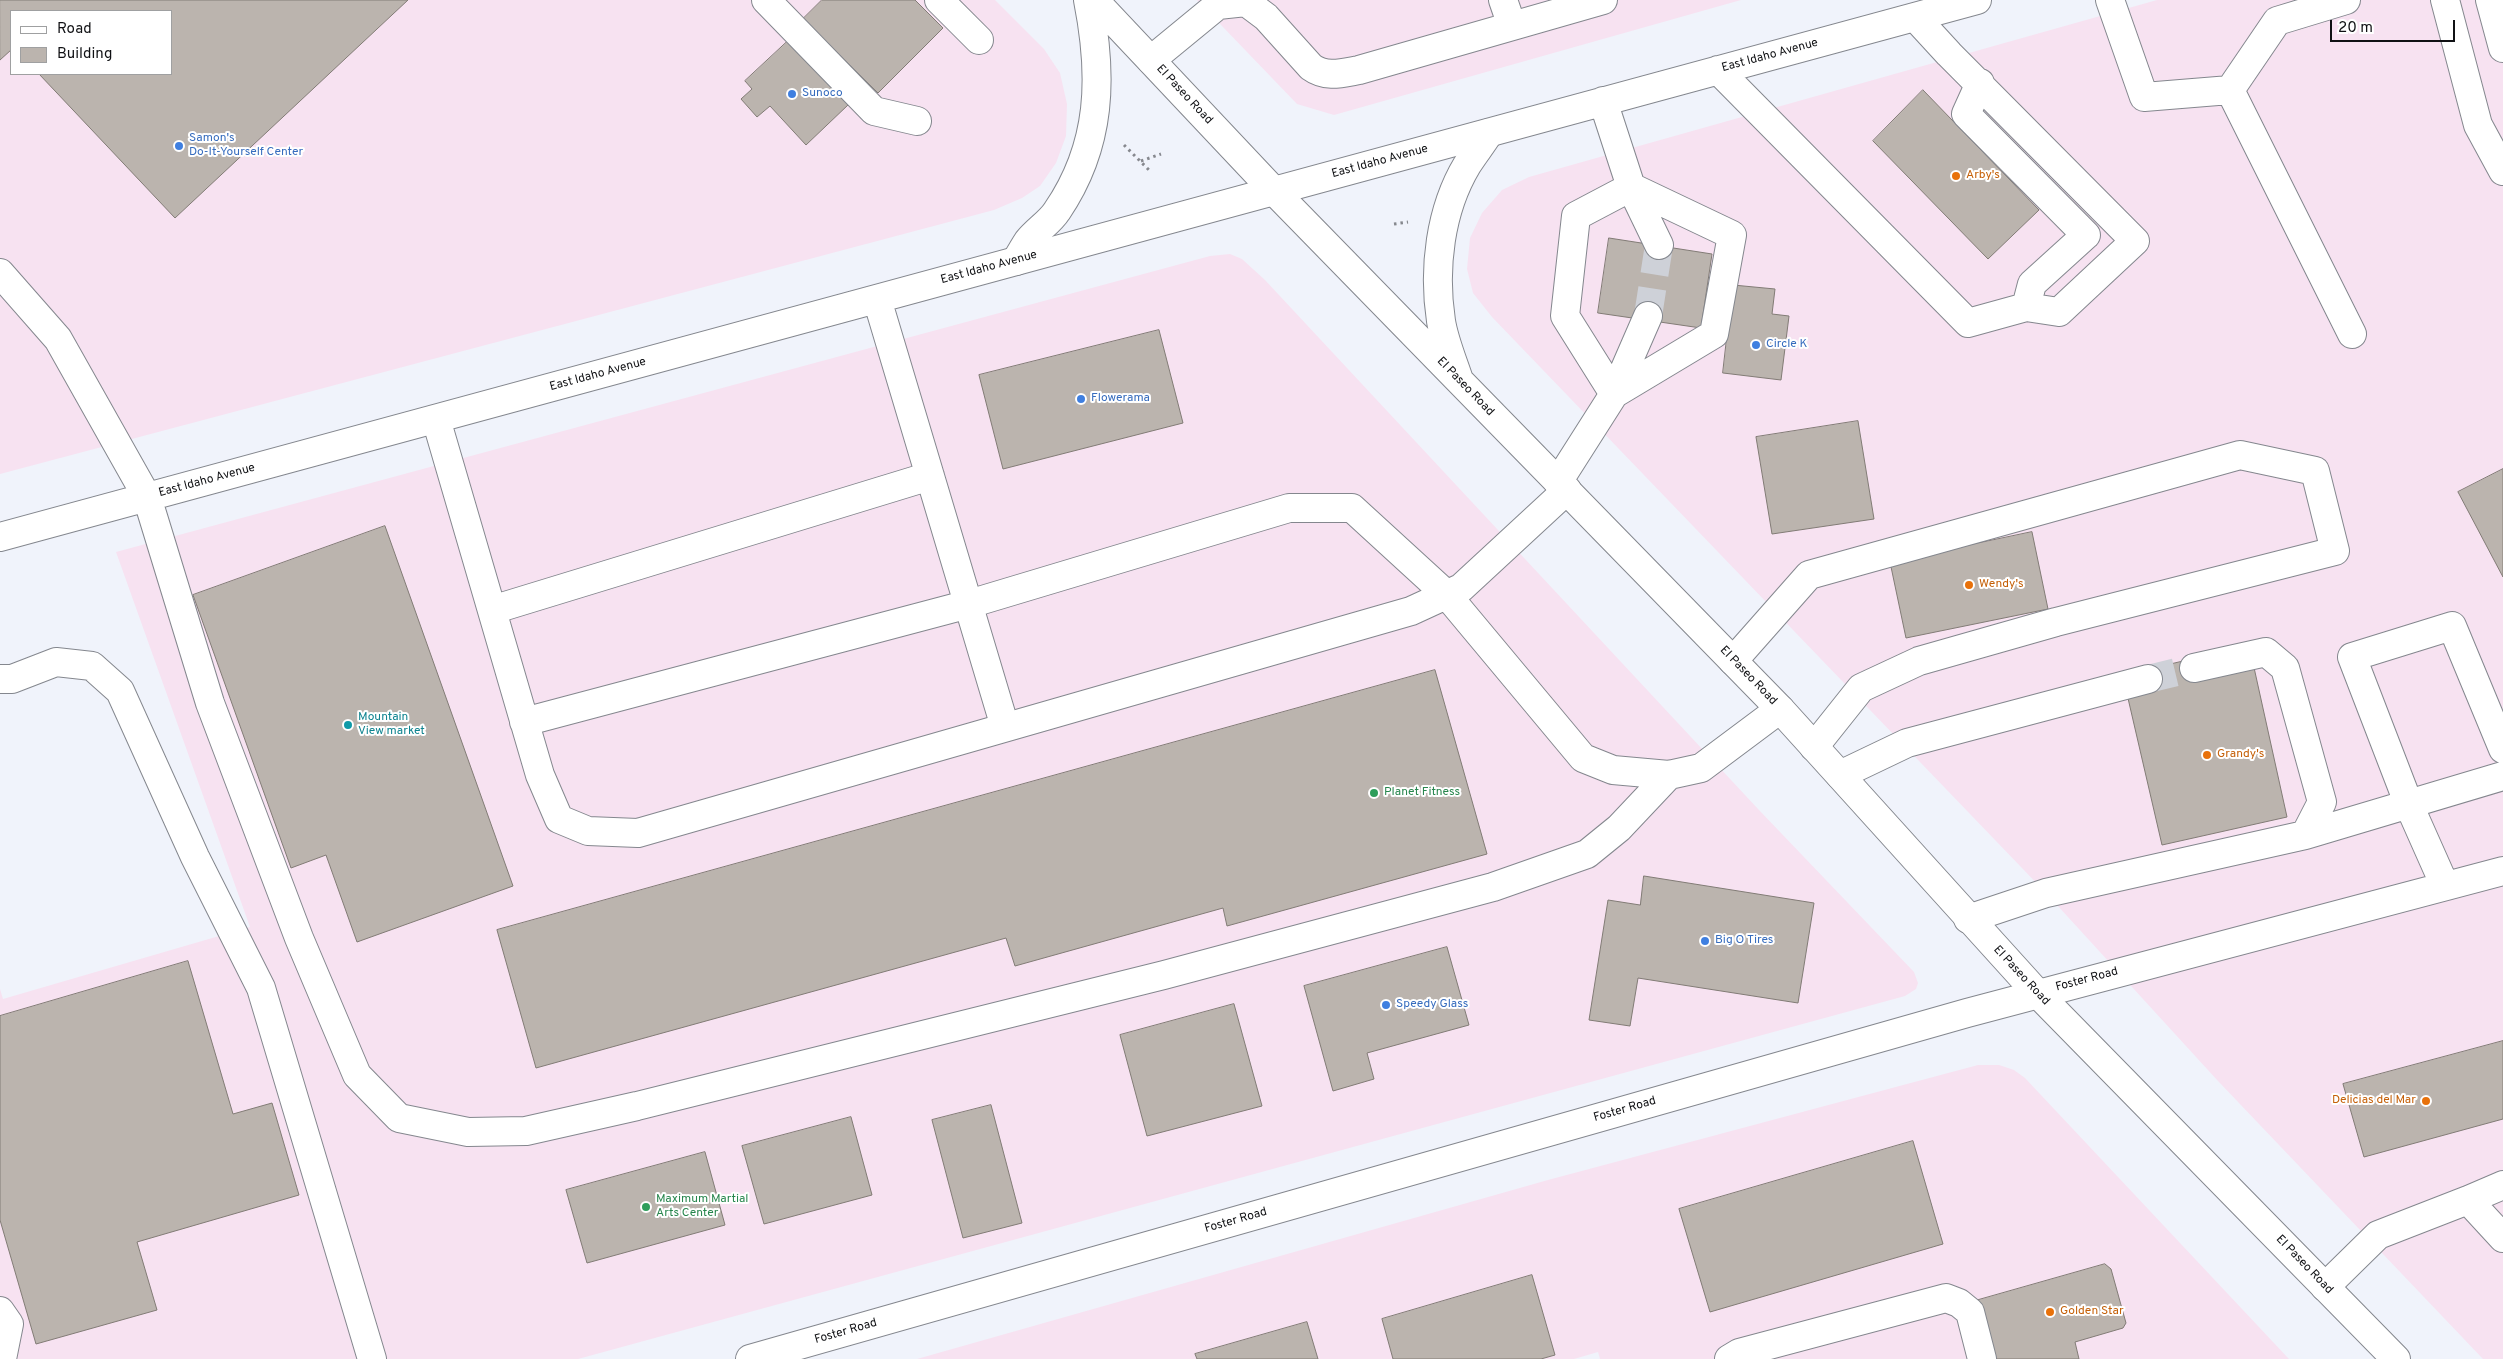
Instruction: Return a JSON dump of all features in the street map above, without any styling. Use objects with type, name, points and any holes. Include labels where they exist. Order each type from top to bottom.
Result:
[{"type":"street","points":[[766,0],[874,111],[917,121]]},
{"type":"street","points":[[939,0],[979,40]]},
{"type":"street","points":[[1016,261],[1028,241],[1056,213],[1080,171],[1089,149],[1096,93],[1093,27],[1088,0]]},
{"type":"street","name":"El Paseo Road","points":[[1094,0],[1274,191],[1780,709],[1968,919],[2037,993],[2396,1359]]},
{"type":"street","points":[[1503,0],[1512,26]]},
{"type":"street","points":[[1151,60],[1222,2],[1246,2],[1266,17],[1311,67],[1318,72],[1330,74],[1359,70],[1604,0]]},
{"type":"street","name":"East Idaho Avenue","points":[[0,537],[1915,17],[1946,4],[1978,0]]},
{"type":"street","points":[[2110,0],[2144,97],[2230,90]]},
{"type":"street","points":[[2230,90],[2277,22],[2346,0]]},
{"type":"street","points":[[2445,0],[2478,125],[2503,171]]},
{"type":"street","points":[[2490,0],[2503,48]]},
{"type":"street","points":[[1718,70],[1968,323],[2026,307],[2059,312],[2135,240],[1949,54],[1915,17]]},
{"type":"street","points":[[1980,83],[1966,114],[2086,235],[2032,284],[2026,307]]},
{"type":"street","points":[[2230,90],[2352,334]]},
{"type":"street","points":[[1603,101],[1631,187],[1659,245]]},
{"type":"street","points":[[1459,380],[1441,322],[1438,270],[1442,234],[1447,210],[1464,172],[1489,133]]},
{"type":"street","points":[[1614,394],[1565,316],[1576,216],[1631,187]]},
{"type":"street","points":[[1614,394],[1714,334],[1732,235],[1631,187]]},
{"type":"street","points":[[0,273],[58,339],[148,496],[210,703],[299,938],[357,1075],[399,1118],[468,1132],[526,1131],[637,1106],[1164,975],[1493,887],[1587,854],[1619,828],[1669,775]]},
{"type":"street","points":[[876,299],[1005,728]]},
{"type":"street","points":[[436,419],[540,775],[559,819],[588,831],[638,832],[1411,611],[1461,588],[1562,486],[1614,394],[1648,316]]},
{"type":"street","points":[[1733,661],[1809,575],[2240,456],[2314,472],[2335,552],[2056,622],[1919,661],[1861,688],[1814,747]]},
{"type":"street","points":[[492,610],[930,476]]},
{"type":"street","points":[[524,722],[969,604],[1289,508],[1352,508],[1447,595],[1583,758],[1613,770],[1669,775],[1701,768],[1780,709]]},
{"type":"street","points":[[2444,886],[2409,805],[2352,657],[2452,626],[2503,749]]},
{"type":"street","points":[[2194,668],[2266,652],[2285,668],[2322,802],[2304,835]]},
{"type":"street","points":[[0,679],[12,679],[56,662],[92,666],[120,691],[195,857],[261,988],[372,1359]]},
{"type":"street","points":[[1840,775],[1907,744],[2148,680]]},
{"type":"street","points":[[1968,919],[2046,893],[2304,835],[2503,776]]},
{"type":"street","name":"Foster Road","points":[[750,1359],[2037,993],[2503,871]]},
{"type":"street","points":[[2325,1287],[2378,1235],[2503,1185]]},
{"type":"street","points":[[2468,1200],[2503,1238]]},
{"type":"street","points":[[1729,1359],[1739,1353],[1946,1298],[1959,1303],[1970,1312],[1982,1359]]},
{"type":"street","points":[[0,1311],[9,1324],[2,1359]]},
{"type":"path","points":[[1119,139],[1151,172]]},
{"type":"path","points":[[1141,161],[1161,154]]},
{"type":"shaded area","points":[[0,0],[995,0],[1044,49],[1060,73],[1067,104],[1066,136],[1056,163],[1040,186],[1022,198],[994,210],[0,474]]},
{"type":"shaded area","points":[[1197,0],[1741,0],[1334,115],[1297,104]]},
{"type":"shaded area","points":[[2157,0],[2503,0],[2503,1359],[2483,1359],[2218,1081],[2046,893],[1492,317],[1473,293],[1467,269],[1470,238],[1482,213],[1502,190],[1529,177]]},
{"type":"shaded area","points":[[1230,254],[1242,259],[1265,280],[1759,810],[1914,972],[1918,983],[1916,989],[1905,996],[578,1359],[0,1359],[0,989],[3,999],[250,927],[116,552],[1210,256]]},
{"type":"shaded area","points":[[1978,1065],[1999,1065],[2014,1070],[2025,1078],[2289,1359],[1600,1359],[1598,1352],[1574,1359],[917,1359],[1548,1180]]},
{"type":"building","name":"Samon's Do-It-Yourself Center","points":[[0,0],[408,0],[175,218],[40,75],[172,75],[172,10],[10,10],[10,51],[0,60]]},
{"type":"building","name":"Sunoco","points":[[822,0],[915,0],[943,28],[878,93],[803,19]]},
{"type":"building","name":"Sunoco","points":[[788,41],[848,105],[806,145],[770,106],[757,117],[741,99],[752,89],[745,81]]},
{"type":"building","name":"Arby's","points":[[1923,90],[2039,210],[1988,259],[1873,141]]},
{"type":"building","points":[[1609,238],[1712,254],[1701,328],[1598,313]]},
{"type":"building","name":"Circle K","points":[[1733,285],[1775,289],[1772,314],[1789,316],[1781,380],[1723,373]]},
{"type":"building","name":"Flowerama","points":[[1159,330],[1183,423],[1003,469],[979,375]]},
{"type":"building","points":[[1858,421],[1874,519],[1772,534],[1756,437]]},
{"type":"building","points":[[2503,469],[2503,577],[2458,492]]},
{"type":"building","name":"Mountain View market","points":[[385,526],[513,886],[357,942],[326,855],[291,868],[193,595]]},
{"type":"building","name":"Wendy's","points":[[2032,532],[2048,609],[1906,638],[1890,562]]},
{"type":"building","name":"Grandy's","points":[[2192,659],[2253,663],[2287,817],[2162,845],[2127,694],[2146,670]]},
{"type":"building","points":[[1435,670],[1487,854],[1227,926],[1223,908],[1015,966],[1006,938],[536,1068],[497,930]]},
{"type":"building","name":"Big O Tires","points":[[1644,876],[1814,903],[1798,1003],[1638,978],[1630,1026],[1589,1020],[1608,900],[1640,905]]},
{"type":"building","name":"Speedy Glass","points":[[1447,947],[1469,1025],[1367,1053],[1374,1079],[1333,1091],[1304,986]]},
{"type":"building","points":[[188,961],[233,1114],[272,1103],[299,1195],[137,1242],[157,1310],[36,1344],[0,1220],[0,1016]]},
{"type":"building","points":[[1234,1004],[1262,1106],[1147,1136],[1120,1035]]},
{"type":"building","name":"Delicias del Mar","points":[[2503,1041],[2503,1119],[2364,1157],[2343,1084]]},
{"type":"building","points":[[991,1105],[1022,1223],[963,1238],[932,1120]]},
{"type":"building","points":[[851,1117],[872,1195],[764,1224],[742,1146]]},
{"type":"building","points":[[1913,1141],[1943,1244],[1710,1312],[1679,1209]]},
{"type":"building","name":"Maximum Martial Arts Center","points":[[705,1152],[725,1225],[587,1263],[566,1190]]},
{"type":"building","name":"Golden Star","points":[[2105,1264],[2111,1269],[2126,1323],[2123,1328],[2075,1342],[2079,1359],[1991,1359],[1975,1301]]},
{"type":"building","points":[[1532,1275],[1555,1355],[1541,1359],[1393,1359],[1382,1319]]},
{"type":"building","points":[[1307,1322],[1318,1359],[1197,1359],[1195,1354]]},
{"type":"tunnel","points":[[1648,316],[1659,245]]},
{"type":"tunnel","points":[[2148,679],[2194,668]]},
{"type":"place","name":"Sunoco","points":[[792,94]]},
{"type":"place","name":"Samon's Do-It-Yourself Center","points":[[179,146]]},
{"type":"place","name":"Arby's","points":[[1956,176]]},
{"type":"place","name":"Circle K","points":[[1756,345]]},
{"type":"place","name":"Flowerama","points":[[1081,399]]},
{"type":"place","name":"Wendy's","points":[[1969,585]]},
{"type":"place","name":"Mountain View market","points":[[348,725]]},
{"type":"place","name":"Grandy's","points":[[2207,755]]},
{"type":"place","name":"Planet Fitness","points":[[1374,793]]},
{"type":"place","name":"Big O Tires","points":[[1705,941]]},
{"type":"place","name":"Speedy Glass","points":[[1386,1005]]},
{"type":"place","name":"Delicias del Mar","points":[[2426,1101]]},
{"type":"place","name":"Maximum Martial Arts Center","points":[[646,1207]]},
{"type":"place","name":"Golden Star","points":[[2050,1312]]}]
